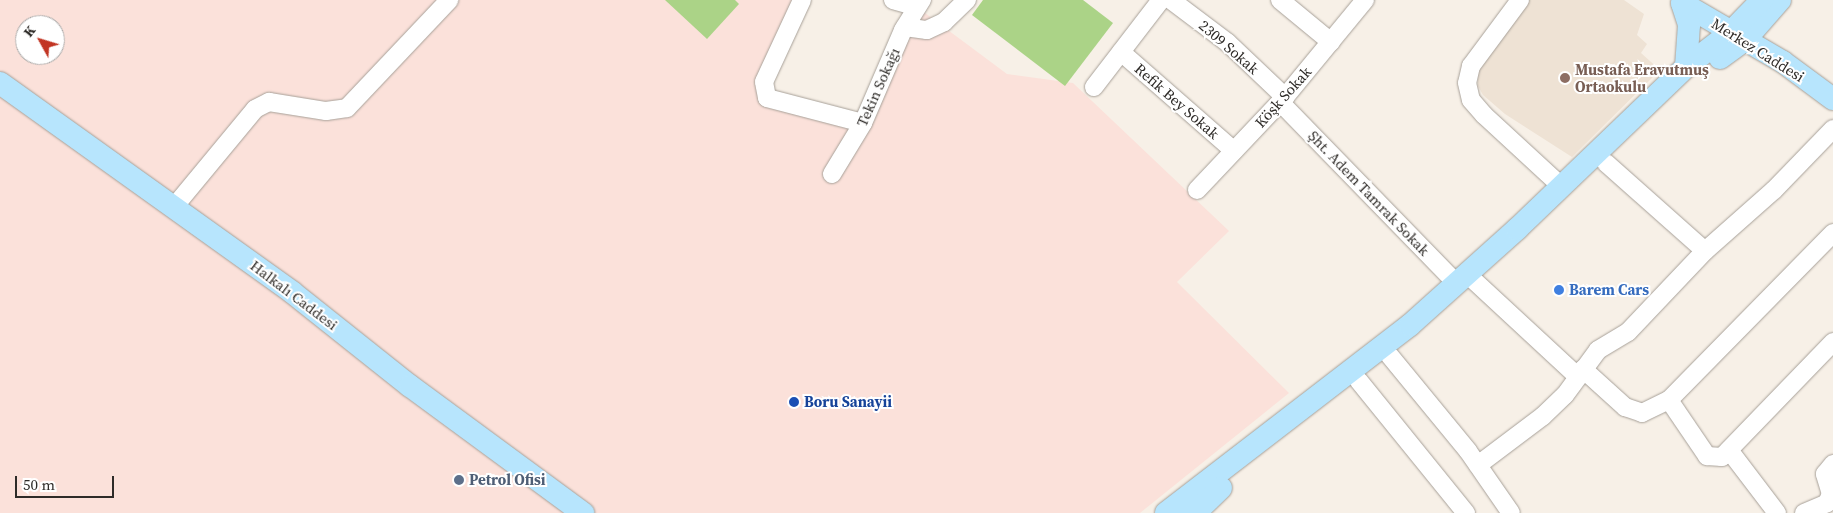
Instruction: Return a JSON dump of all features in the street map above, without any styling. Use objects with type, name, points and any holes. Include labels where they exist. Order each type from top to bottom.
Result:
[{"type":"main road","points":[[1195,513],[1230,479],[1390,356],[1561,186],[1686,67],[1738,36],[1762,0]]},
{"type":"main road","points":[[1166,513],[1467,281],[1606,163],[1738,36],[1780,0]]},
{"type":"main road","points":[[1679,2],[1689,25],[1686,67]]},
{"type":"main road","name":"Merkez Caddesi","points":[[1679,2],[1783,62],[1833,99]]},
{"type":"main road","name":"Halkalı Caddesi","points":[[0,83],[174,206],[582,513]]},
{"type":"street","points":[[174,206],[255,109],[269,102],[326,111],[347,108],[448,0]]},
{"type":"street","points":[[802,0],[764,82],[767,98],[862,123]]},
{"type":"street","points":[[893,0],[919,4]]},
{"type":"street","points":[[905,27],[927,30],[944,22],[967,0]]},
{"type":"street","name":"Refik Bey Sokak","points":[[1094,87],[1161,0]]},
{"type":"street","name":"2309 Sokak","points":[[1172,0],[1228,43],[1282,99]]},
{"type":"street","points":[[1280,0],[1331,42]]},
{"type":"street","name":"Köşk Sokak","points":[[1197,190],[1282,99],[1365,0]]},
{"type":"street","points":[[1520,0],[1471,66],[1467,83],[1471,100],[1484,115],[1561,186]]},
{"type":"street","name":"Tekin Sokağı","points":[[832,174],[862,123],[905,27],[919,4]]},
{"type":"street","name":"Refik Bey Sokak","points":[[1121,52],[1234,151]]},
{"type":"street","name":"Şht. Adem Tamrak Sokak","points":[[1282,99],[1467,281],[1625,407],[1642,413],[1669,400],[1833,233]]},
{"type":"street","points":[[1478,465],[1543,416],[1598,350],[1628,332],[1705,251],[1774,190],[1833,130]]},
{"type":"street","points":[[1606,163],[1705,251]]},
{"type":"street","points":[[1669,400],[1707,456],[1722,457],[1833,342]]},
{"type":"street","points":[[1390,356],[1478,465],[1511,513]]},
{"type":"street","points":[[1359,381],[1466,513]]},
{"type":"street","points":[[1730,450],[1777,513]]},
{"type":"street","points":[[1804,513],[1828,503],[1831,494],[1825,474],[1833,464]]},
{"type":"shaded area","points":[[0,0],[802,0],[767,98],[862,123],[917,7],[1007,74],[1073,83],[1229,231],[1177,282],[1289,393],[1140,513],[0,513]]},
{"type":"shaded area","name":"Mustafa Eravutmuş Ortaokulu","points":[[1527,0],[1624,0],[1644,14],[1637,35],[1647,44],[1641,53],[1660,70],[1572,157],[1505,114],[1483,95],[1478,86],[1478,67]]},
{"type":"green space","points":[[665,0],[735,0],[739,4],[707,39]]},
{"type":"green space","points":[[983,0],[1083,0],[1113,23],[1065,86],[972,15]]},
{"type":"place","name":"Mustafa Eravutmuş Ortaokulu","points":[[1565,78]]},
{"type":"place","name":"Barem Cars","points":[[1559,290]]},
{"type":"place","name":"Boru Sanayii","points":[[794,402]]},
{"type":"place","name":"Petrol Ofisi","points":[[459,480]]}]
